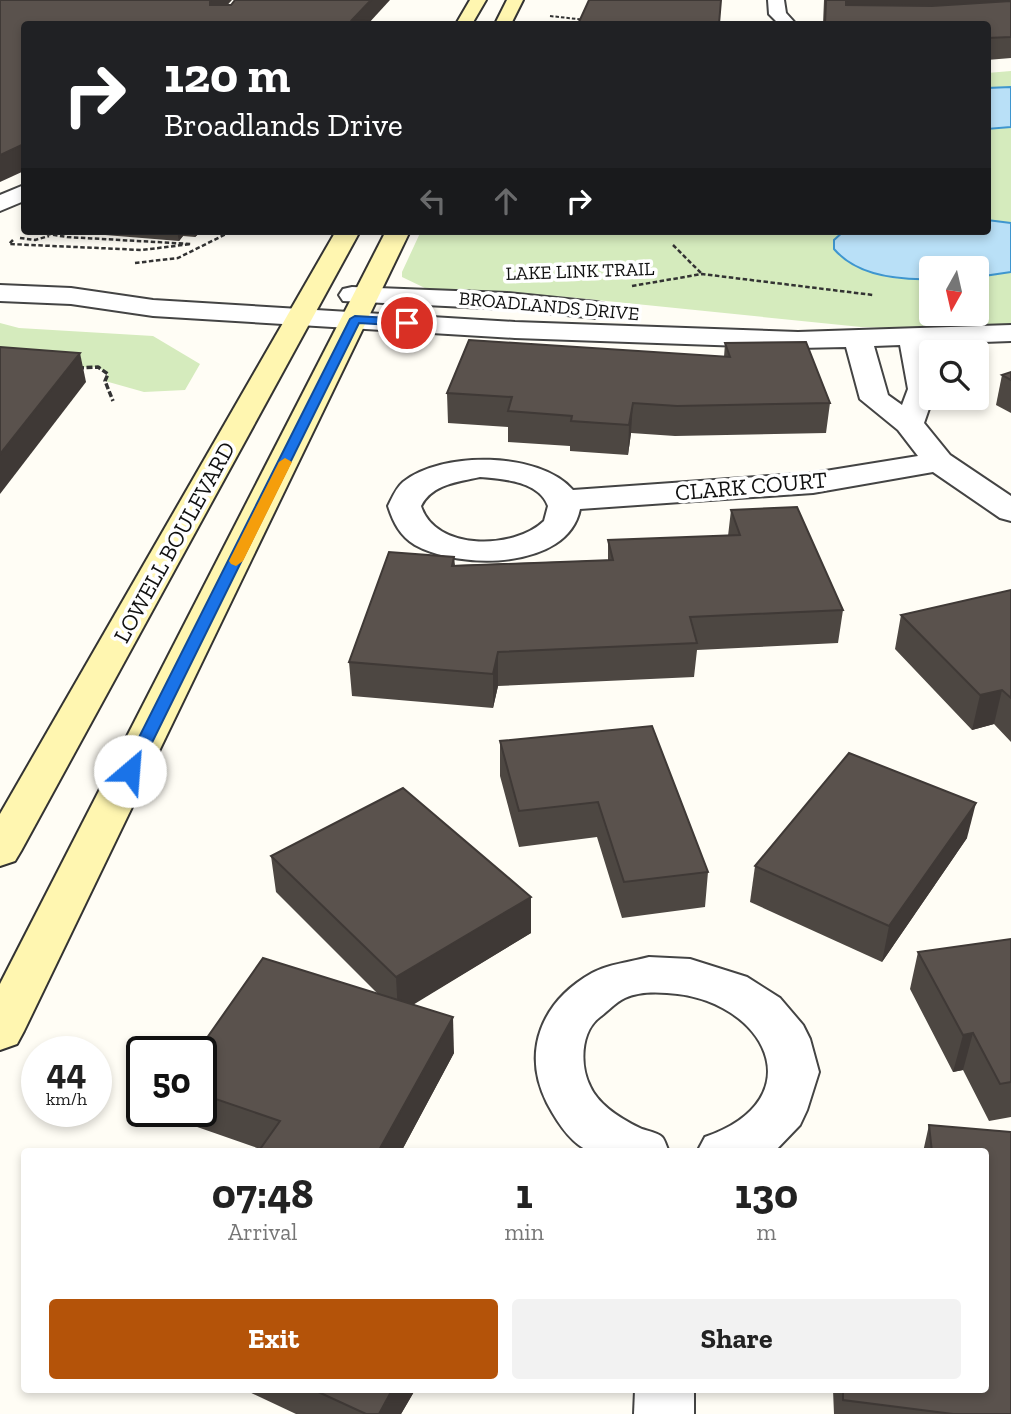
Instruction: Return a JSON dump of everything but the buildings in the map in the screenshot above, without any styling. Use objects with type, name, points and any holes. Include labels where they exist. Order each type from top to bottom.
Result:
[{"type":"main road","points":[[466,21],[478,0]]},
{"type":"main road","points":[[504,21],[515,0]]},
{"type":"main road","name":"LOWELL BOULEVARD","points":[[0,851],[346,235]]},
{"type":"main road","points":[[0,1031],[396,235]]},
{"type":"street","points":[[776,0],[778,14],[785,21]]},
{"type":"street","name":"BROADLANDS DRIVE","points":[[0,293],[71,296],[153,308],[307,305],[361,307],[515,330],[797,340],[1011,333]]},
{"type":"street","points":[[909,424],[922,389],[913,338]]},
{"type":"street","points":[[859,339],[875,399],[909,424],[939,462],[1011,511]]},
{"type":"street","name":"CLARK COURT","points":[[562,499],[737,490],[813,483],[939,462]]},
{"type":"street","points":[[633,1148],[595,1128],[576,1108],[564,1087],[558,1065],[559,1043],[567,1022],[580,1005],[599,991],[621,980],[647,974],[673,974],[699,977],[725,985],[748,998],[768,1014],[782,1034],[791,1055],[793,1078],[788,1099],[776,1119],[757,1136],[732,1148]]},
{"type":"street","points":[[664,1414],[666,1393]]},
{"type":"path","points":[[538,15],[588,20]]},
{"type":"path","points":[[15,237],[35,240],[51,236],[46,235]]},
{"type":"path","points":[[15,237],[9,244],[142,250],[191,244],[54,235]]},
{"type":"path","points":[[8,244],[15,237]]},
{"type":"path","points":[[673,245],[702,274]]},
{"type":"path","name":"LAKE LINK TRAIL","points":[[630,286],[643,286],[702,274],[881,296]]},
{"type":"path","points":[[71,368],[98,367],[108,374],[105,381],[113,401]]},
{"type":"green space","points":[[1011,71],[1011,325],[989,326],[989,256],[919,256],[919,326],[989,326],[922,329],[861,327],[567,297],[427,289],[402,277],[419,235],[991,235],[991,73]]},
{"type":"green space","points":[[0,323],[19,328],[153,336],[200,364],[185,390],[144,392],[105,381],[108,374],[98,367],[0,369]]},
{"type":"water","points":[[1011,87],[1011,127],[991,129],[991,88]]},
{"type":"water","points":[[991,220],[1011,223],[1011,272],[989,275],[989,256],[919,256],[919,279],[905,279],[866,271],[843,258],[834,249],[834,240],[840,235],[991,235]]},
{"type":"slow traffic","points":[[236,561],[285,462]]},
{"type":"route","points":[[130,771],[355,319],[407,323]]}]
